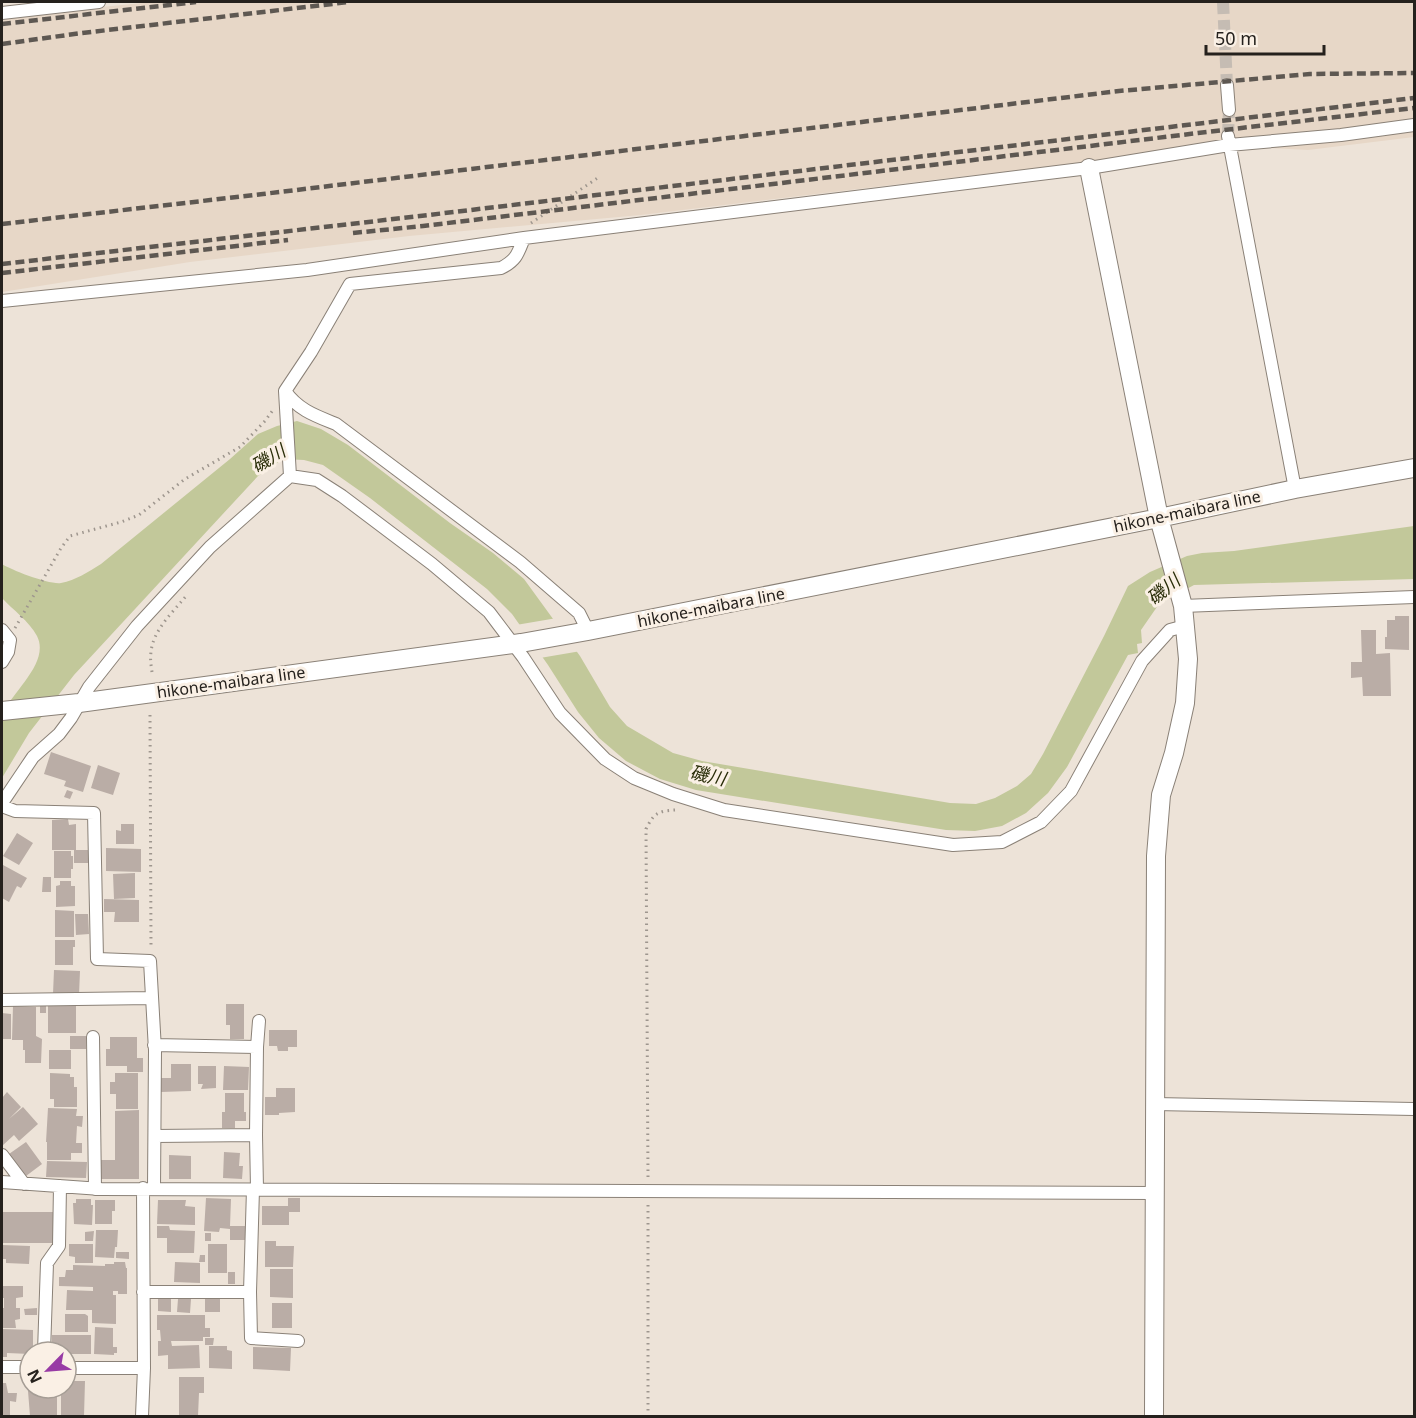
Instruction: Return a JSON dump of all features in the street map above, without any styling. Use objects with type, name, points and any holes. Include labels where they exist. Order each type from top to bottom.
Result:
[{"type":"main road","points":[[1089,168],[1159,518],[1183,604],[1188,659],[1185,703],[1174,753],[1161,795],[1156,856],[1154,1416]]},
{"type":"main road","name":"hikone-maibara line","points":[[2,711],[517,643],[584,632],[1295,489],[1414,468]]},
{"type":"street","points":[[2,13],[99,2]]},
{"type":"street","points":[[1227,85],[1229,110]]},
{"type":"street","points":[[2,301],[307,270],[506,240],[1089,168],[1228,140],[1341,135],[1414,125]]},
{"type":"street","points":[[1228,140],[1295,489]]},
{"type":"street","points":[[290,472],[285,398],[350,284],[501,268],[515,259],[524,238]]},
{"type":"street","points":[[285,398],[312,414],[336,424],[520,562],[579,613],[584,632]]},
{"type":"street","points":[[290,472],[317,480],[351,503],[432,564],[489,612],[517,643],[560,713],[605,759],[634,778],[673,795],[724,810],[953,845],[1002,842],[1041,822],[1071,790],[1142,662],[1170,630],[1185,626]]},
{"type":"street","points":[[142,1416],[143,1292],[149,1188],[155,1136],[150,961],[97,959],[94,813],[15,811],[2,804],[33,757],[59,734],[71,718],[74,703],[130,635],[210,547],[290,472]]},
{"type":"street","points":[[1183,604],[1414,597]]},
{"type":"street","points":[[2,630],[9,640],[8,652],[2,662]]},
{"type":"street","points":[[2,1000],[152,998]]},
{"type":"street","points":[[259,1021],[250,1292],[251,1338],[298,1341]]},
{"type":"street","points":[[93,1037],[95,1189]]},
{"type":"street","points":[[154,1045],[257,1047]]},
{"type":"street","points":[[1155,1104],[1414,1109]]},
{"type":"street","points":[[155,1136],[256,1135]]},
{"type":"street","points":[[2,1155],[24,1184]]},
{"type":"street","points":[[2,1182],[95,1189],[1155,1193]]},
{"type":"street","points":[[44,1340],[46,1263],[59,1246],[60,1186]]},
{"type":"street","points":[[143,1292],[250,1292]]},
{"type":"street","points":[[2,1367],[18,1367]]},
{"type":"street","points":[[78,1368],[144,1368]]},
{"type":"path","points":[[506,240],[600,177]]},
{"type":"path","points":[[17,623],[61,548],[70,537],[139,515],[185,479],[240,447],[266,422],[285,398]]},
{"type":"path","points":[[152,672],[153,640],[191,589]]},
{"type":"path","points":[[150,715],[152,920],[150,961]]},
{"type":"path","points":[[648,1416],[646,829],[652,818],[661,811],[687,810],[703,803]]},
{"type":"shaded area","points":[[153,2],[1414,2],[1414,137],[1308,150],[1253,147],[975,175],[641,215],[409,236],[190,262],[2,292],[2,20],[60,11]]},
{"type":"water","name":"磯川","points":[[297,421],[321,429],[348,445],[493,553],[524,579],[580,656],[610,707],[627,726],[673,753],[702,761],[950,803],[976,804],[995,798],[1017,786],[1031,774],[1128,586],[1150,572],[1187,556],[1202,553],[1234,551],[1414,526],[1414,579],[1194,585],[1159,604],[1141,630],[1142,643],[1137,644],[1138,653],[1128,655],[1067,767],[1048,793],[1026,813],[1002,826],[975,831],[946,830],[696,790],[660,779],[626,761],[599,738],[578,712],[512,614],[487,589],[370,498],[323,465],[304,460],[283,459],[258,476],[74,675],[29,733],[2,778],[3,713],[35,666],[40,646],[30,625],[2,598],[2,564],[48,582],[61,583],[77,578],[101,564],[258,434]]},
{"type":"pier","points":[[557,618],[581,651],[540,658],[516,625]]},
{"type":"building","points":[[1395,616],[1409,616],[1409,650],[1385,649],[1387,620],[1395,620]]},
{"type":"building","points":[[1361,630],[1376,630],[1376,654],[1390,653],[1391,696],[1363,696],[1362,677],[1351,678],[1351,662],[1362,662]]},
{"type":"building","points":[[51,752],[91,766],[83,792],[64,786],[66,781],[44,774]]},
{"type":"building","points":[[98,765],[120,773],[113,795],[91,788]]},
{"type":"building","points":[[67,790],[73,792],[70,799],[64,797]]},
{"type":"building","points":[[68,819],[69,825],[76,824],[76,850],[89,850],[89,863],[74,863],[74,850],[52,850],[52,820]]},
{"type":"building","points":[[121,824],[134,824],[134,844],[116,844],[116,830],[121,831]]},
{"type":"building","points":[[17,833],[33,843],[19,865],[3,856]]},
{"type":"building","points":[[106,848],[141,849],[141,872],[106,871]]},
{"type":"building","points":[[54,851],[71,851],[73,869],[71,869],[71,878],[54,878]]},
{"type":"building","points":[[3,865],[27,878],[21,888],[17,886],[9,902],[2,898]]},
{"type":"building","points":[[135,873],[135,898],[114,899],[113,874]]},
{"type":"building","points":[[43,877],[51,877],[51,892],[42,892]]},
{"type":"building","points":[[60,881],[71,881],[71,886],[75,886],[75,906],[56,907],[56,886],[60,885]]},
{"type":"building","points":[[104,899],[139,900],[139,922],[114,922],[115,912],[104,912]]},
{"type":"building","points":[[55,910],[74,911],[74,937],[55,937]]},
{"type":"building","points":[[75,914],[88,914],[89,934],[76,935]]},
{"type":"building","points":[[55,940],[75,940],[73,965],[55,965]]},
{"type":"building","points":[[54,970],[80,971],[79,995],[53,994]]},
{"type":"building","points":[[40,1001],[46,1001],[46,1013],[40,1013]]},
{"type":"building","points":[[226,1004],[244,1004],[244,1039],[230,1039],[230,1025],[226,1025]]},
{"type":"building","points":[[13,1006],[36,1007],[36,1036],[42,1039],[41,1063],[25,1063],[23,1040],[12,1040]]},
{"type":"building","points":[[48,1006],[76,1006],[76,1033],[48,1033]]},
{"type":"building","points":[[2,1013],[11,1014],[11,1039],[2,1039]]},
{"type":"building","points":[[269,1030],[297,1030],[297,1047],[288,1047],[288,1051],[278,1051],[277,1046],[269,1046]]},
{"type":"building","points":[[70,1036],[86,1036],[86,1049],[70,1049]]},
{"type":"building","points":[[110,1037],[137,1037],[137,1058],[143,1058],[143,1072],[127,1072],[127,1066],[106,1066],[106,1049],[110,1049]]},
{"type":"building","points":[[49,1050],[71,1050],[71,1069],[49,1069]]},
{"type":"building","points":[[171,1064],[191,1064],[191,1091],[161,1092],[161,1078],[171,1078]]},
{"type":"building","points":[[198,1066],[216,1066],[216,1088],[201,1089],[203,1084],[198,1084]]},
{"type":"building","points":[[224,1066],[249,1067],[248,1090],[223,1090]]},
{"type":"building","points":[[50,1073],[70,1074],[70,1077],[74,1077],[74,1087],[77,1087],[77,1107],[54,1107],[54,1099],[50,1099]]},
{"type":"building","points":[[115,1073],[138,1073],[138,1109],[116,1109],[116,1094],[110,1094],[110,1082],[115,1082]]},
{"type":"building","points":[[276,1088],[295,1088],[295,1112],[265,1115],[265,1097],[276,1097]]},
{"type":"building","points":[[7,1092],[21,1107],[9,1119],[23,1107],[38,1124],[19,1141],[14,1135],[2,1146],[2,1098]]},
{"type":"building","points":[[225,1093],[244,1093],[246,1121],[235,1121],[235,1128],[222,1128]]},
{"type":"building","points":[[48,1108],[77,1109],[76,1116],[83,1116],[82,1127],[77,1126],[76,1143],[82,1143],[82,1153],[71,1153],[71,1160],[47,1160]]},
{"type":"building","points":[[139,1110],[139,1179],[101,1179],[101,1160],[115,1160],[115,1111]]},
{"type":"building","points":[[26,1142],[42,1164],[26,1176],[9,1154]]},
{"type":"building","points":[[224,1152],[240,1153],[239,1166],[243,1166],[242,1179],[223,1178]]},
{"type":"building","points":[[169,1155],[191,1156],[191,1179],[169,1179]]},
{"type":"building","points":[[47,1161],[87,1162],[86,1178],[46,1177]]},
{"type":"building","points":[[206,1198],[231,1199],[230,1226],[246,1226],[245,1240],[230,1240],[230,1229],[220,1228],[219,1232],[204,1231]]},
{"type":"building","points":[[288,1198],[300,1198],[300,1212],[289,1212],[289,1225],[262,1225],[262,1206],[288,1206]]},
{"type":"building","points":[[76,1199],[91,1199],[92,1225],[74,1224],[73,1203],[76,1203]]},
{"type":"building","points":[[95,1200],[115,1200],[112,1224],[95,1224]]},
{"type":"building","points":[[158,1200],[186,1200],[185,1206],[195,1207],[195,1225],[157,1224]]},
{"type":"building","points":[[3,1212],[53,1212],[53,1243],[3,1243]]},
{"type":"building","points":[[157,1226],[169,1226],[170,1230],[195,1231],[194,1253],[167,1253],[167,1238],[157,1238]]},
{"type":"building","points":[[96,1230],[118,1230],[114,1258],[95,1257]]},
{"type":"building","points":[[94,1231],[93,1241],[85,1241],[85,1232]]},
{"type":"building","points":[[205,1233],[211,1233],[211,1241],[205,1241]]},
{"type":"building","points":[[265,1241],[276,1241],[276,1246],[294,1246],[293,1267],[265,1267]]},
{"type":"building","points":[[69,1244],[93,1244],[93,1263],[75,1263],[75,1257],[69,1256]]},
{"type":"building","points":[[208,1244],[227,1244],[227,1273],[208,1273]]},
{"type":"building","points":[[2,1245],[30,1246],[29,1264],[6,1263],[6,1259],[2,1259]]},
{"type":"building","points":[[116,1252],[129,1252],[129,1259],[116,1258]]},
{"type":"building","points":[[200,1255],[205,1255],[205,1262],[199,1262]]},
{"type":"building","points":[[114,1262],[125,1262],[127,1268],[127,1294],[118,1294],[118,1291],[113,1291],[113,1295],[116,1295],[116,1324],[92,1323],[92,1310],[66,1310],[67,1290],[93,1291],[93,1287],[59,1286],[59,1277],[65,1277],[66,1270],[73,1270],[73,1265],[105,1266],[105,1264],[114,1264]]},
{"type":"building","points":[[175,1262],[200,1263],[200,1283],[174,1282]]},
{"type":"building","points":[[270,1269],[293,1269],[293,1298],[270,1297]]},
{"type":"building","points":[[228,1272],[235,1272],[235,1284],[228,1284]]},
{"type":"building","points":[[2,1286],[23,1286],[23,1297],[16,1298],[16,1308],[20,1308],[20,1319],[15,1320],[16,1328],[2,1328],[4,1298],[2,1298]]},
{"type":"building","points":[[205,1298],[220,1298],[220,1312],[205,1312]]},
{"type":"building","points":[[158,1299],[171,1299],[171,1312],[158,1311]]},
{"type":"building","points":[[178,1299],[191,1299],[190,1313],[177,1312]]},
{"type":"building","points":[[272,1303],[292,1303],[292,1328],[272,1328]]},
{"type":"building","points":[[37,1308],[37,1315],[25,1315],[24,1309]]},
{"type":"building","points":[[65,1314],[88,1316],[88,1332],[65,1332]]},
{"type":"building","points":[[157,1315],[205,1315],[205,1328],[210,1328],[210,1337],[203,1337],[203,1341],[171,1341],[172,1346],[199,1345],[200,1368],[168,1369],[168,1355],[158,1356],[158,1341],[161,1341],[160,1330],[157,1330]]},
{"type":"building","points":[[95,1327],[113,1328],[113,1347],[117,1347],[117,1353],[114,1355],[94,1354]]},
{"type":"building","points":[[2,1329],[33,1330],[33,1340],[18,1340],[18,1353],[7,1353],[7,1357],[2,1357]]},
{"type":"building","points":[[52,1335],[91,1335],[91,1354],[78,1354],[78,1340],[52,1340]]},
{"type":"building","points":[[205,1338],[214,1338],[213,1345],[205,1345]]},
{"type":"building","points":[[209,1346],[227,1346],[227,1350],[232,1351],[232,1369],[209,1368]]},
{"type":"building","points":[[253,1347],[291,1348],[290,1371],[253,1369]]},
{"type":"building","points":[[179,1377],[204,1377],[204,1393],[199,1393],[198,1416],[179,1416]]},
{"type":"building","points":[[78,1381],[85,1381],[84,1416],[61,1416],[61,1400],[78,1400]]},
{"type":"building","points":[[2,1383],[6,1383],[8,1393],[17,1393],[16,1402],[10,1401],[10,1416],[2,1416]]},
{"type":"building","points":[[29,1400],[57,1400],[57,1416],[30,1416]]},
{"type":"tunnel","points":[[1223,2],[1227,85]]},
{"type":"tunnel","points":[[1228,136],[1229,110]]},
{"type":"railway","points":[[2,24],[196,2]]},
{"type":"railway","points":[[2,44],[349,2]]},
{"type":"railway","points":[[2,224],[1119,91],[1310,74],[1414,73]]},
{"type":"railway","points":[[2,264],[1414,98]]},
{"type":"railway","points":[[353,233],[1414,108]]},
{"type":"railway","points":[[2,273],[288,240]]}]
